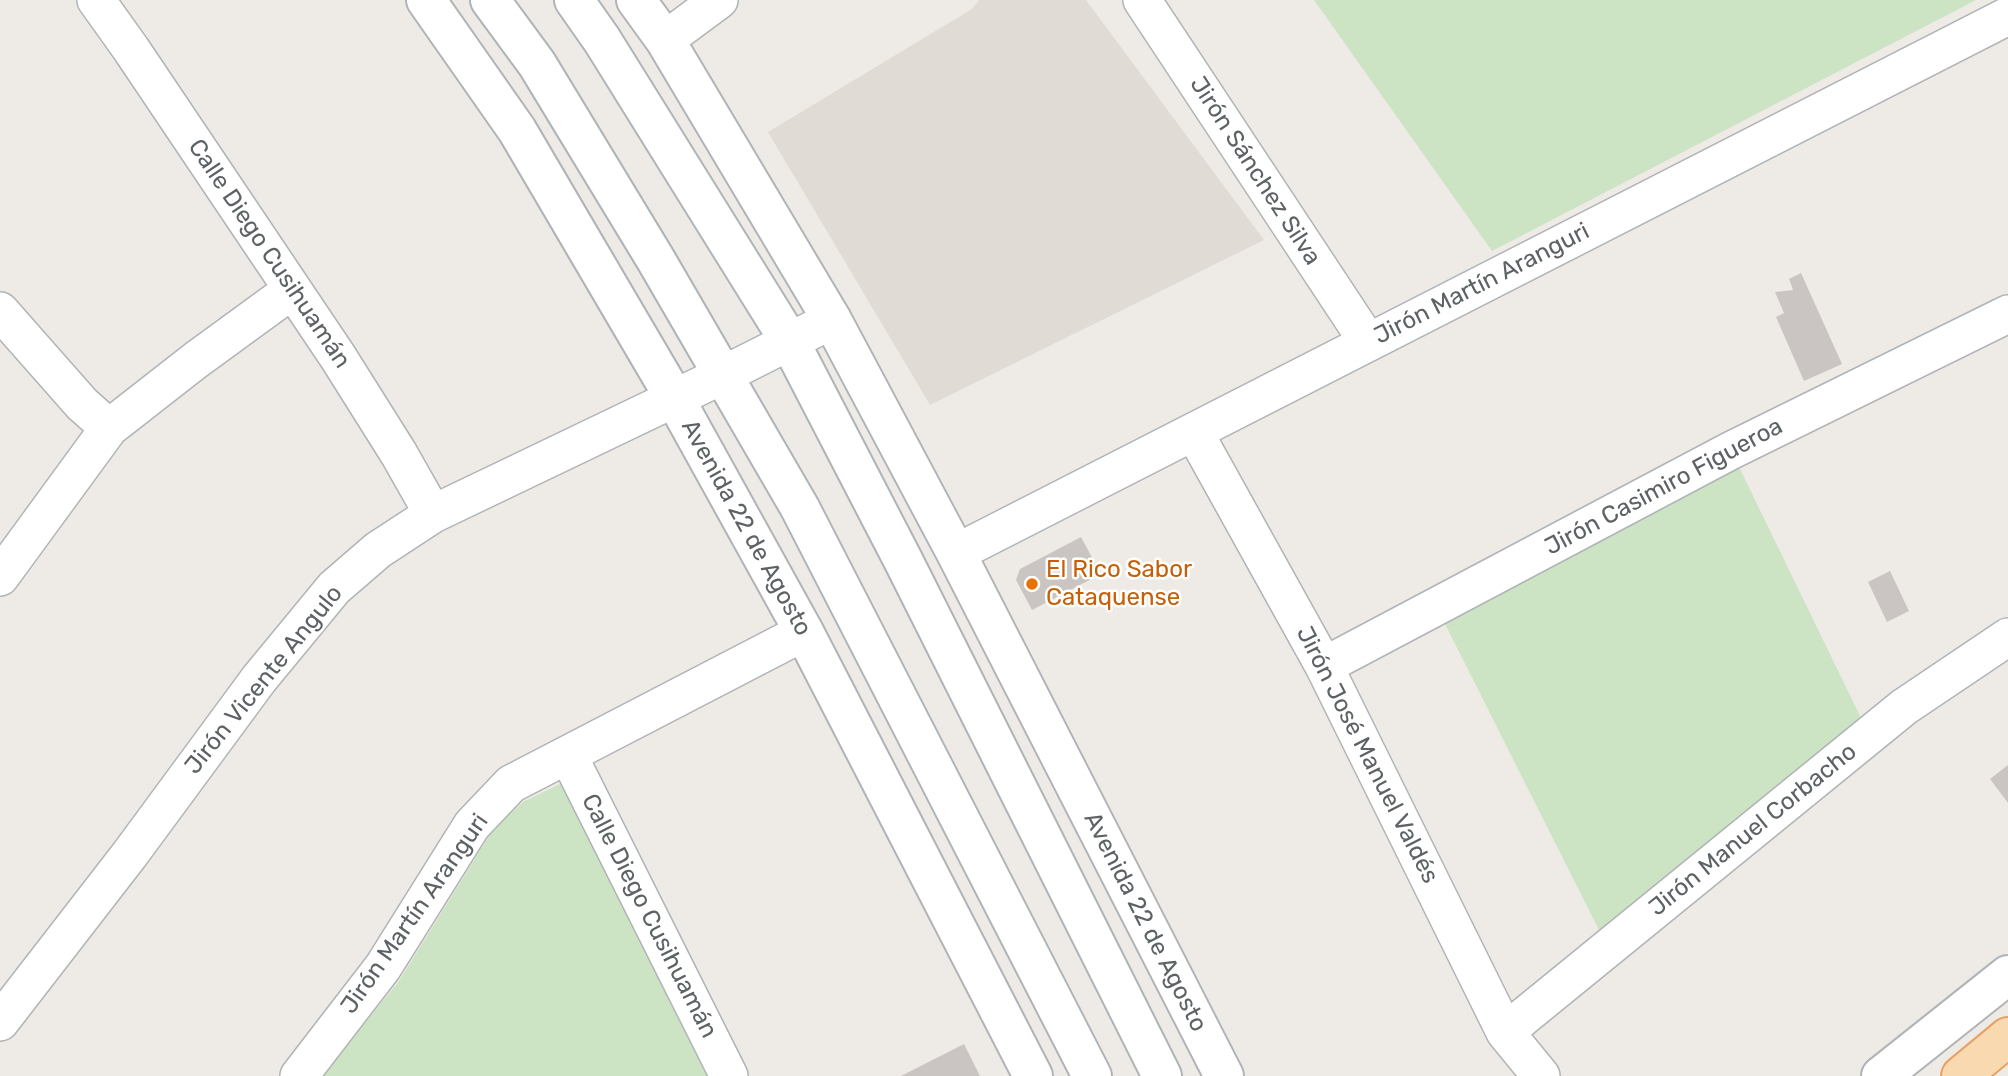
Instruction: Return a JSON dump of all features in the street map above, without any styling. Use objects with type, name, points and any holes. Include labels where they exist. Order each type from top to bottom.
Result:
[{"type":"main road","points":[[1961,1076],[2008,1037]]},
{"type":"street","name":"Calle Diego Cusihuamán","points":[[96,0],[338,357],[433,514]]},
{"type":"street","name":"Avenida 22 de Agosto","points":[[426,0],[517,131],[675,399],[804,632],[1033,1076]]},
{"type":"street","points":[[490,0],[537,64],[656,260],[800,508],[1092,1076]]},
{"type":"street","points":[[574,0],[602,40],[790,342],[904,562],[1162,1076]]},
{"type":"street","name":"Avenida 22 de Agosto","points":[[636,0],[665,40],[832,320],[956,552],[1224,1076]]},
{"type":"street","points":[[665,40],[719,0]]},
{"type":"street","name":"Jirón Sánchez Silva","points":[[1142,0],[1368,342]]},
{"type":"street","name":"Jirón Martín Aranguri","points":[[956,552],[2008,16]]},
{"type":"street","points":[[0,577],[109,428],[292,290]]},
{"type":"street","points":[[0,311],[82,404],[109,428]]},
{"type":"street","name":"Jirón Casimiro Figueroa","points":[[1324,666],[1730,450],[2008,314]]},
{"type":"street","name":"Jirón Vicente Angulo","points":[[0,1022],[130,854],[259,680],[334,589],[378,550],[433,514],[723,376],[832,320]]},
{"type":"street","name":"Jirón José Manuel Valdés","points":[[1194,432],[1324,666],[1505,1032],[1541,1076]]},
{"type":"street","name":"Jirón Martín Aranguri","points":[[299,1076],[383,967],[472,825],[511,784],[804,632]]},
{"type":"street","name":"Jirón Manuel Corbacho","points":[[1505,1032],[1904,707],[2008,637]]},
{"type":"street","name":"Calle Diego Cusihuamán","points":[[568,755],[729,1076]]},
{"type":"street","points":[[1881,1076],[2008,975]]},
{"type":"shaded area","points":[[979,0],[1086,0],[1264,240],[930,405],[768,132],[972,9]]},
{"type":"green space","points":[[1314,0],[1976,0],[1492,251]]},
{"type":"green space","points":[[1739,467],[1861,718],[1600,932],[1443,620]]},
{"type":"green space","points":[[564,782],[710,1076],[322,1076],[399,981],[494,828],[523,802]]},
{"type":"building","points":[[1801,273],[1842,364],[1804,381],[1776,317],[1784,313],[1775,292],[1793,290],[1789,279]]},
{"type":"building","points":[[1081,537],[1101,574],[1032,610],[1016,580],[1020,569]]},
{"type":"building","points":[[1890,571],[1909,611],[1887,622],[1868,582]]},
{"type":"building","points":[[2008,765],[2008,803],[1990,779]]},
{"type":"building","points":[[964,1044],[980,1076],[901,1076]]},
{"type":"place","name":"El Rico Sabor Cataquense","points":[[1032,584]]}]
